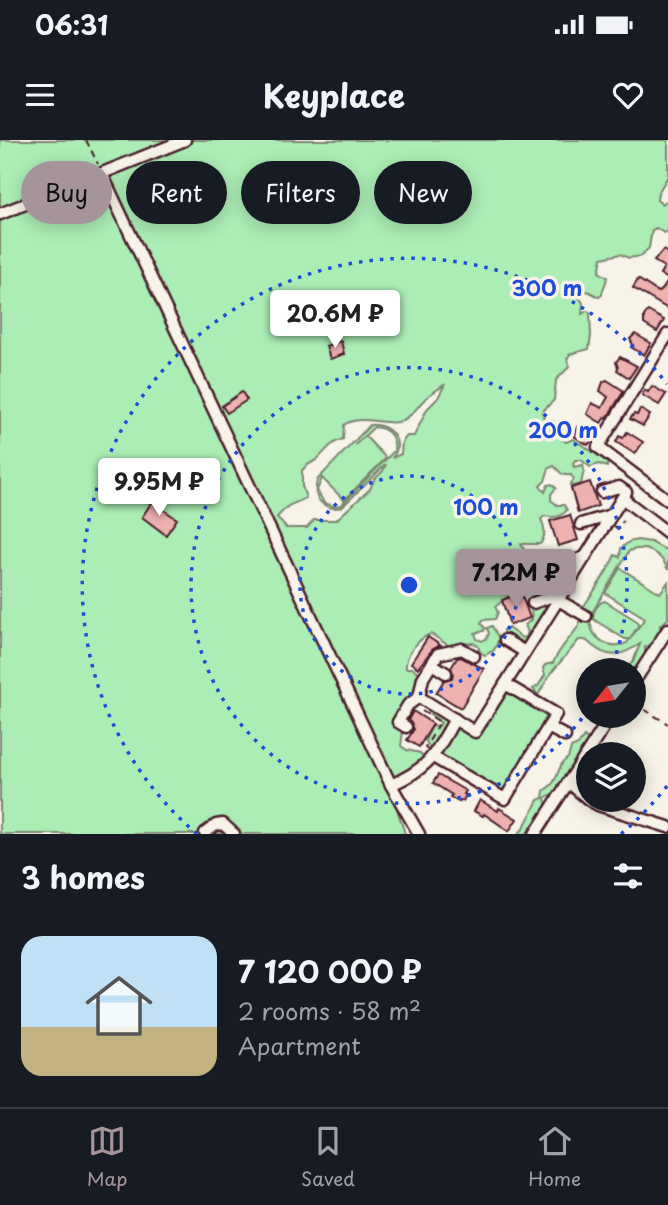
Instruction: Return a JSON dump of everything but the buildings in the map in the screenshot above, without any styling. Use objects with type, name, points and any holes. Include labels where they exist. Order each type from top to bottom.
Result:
[{"type":"street","points":[[112,170],[185,140]]},
{"type":"street","points":[[112,195],[391,785],[419,834]]},
{"type":"street","points":[[0,214],[21,206]]},
{"type":"street","points":[[668,334],[598,447],[668,500]]},
{"type":"street","points":[[419,697],[475,732],[626,492],[619,487],[602,492]]},
{"type":"street","points":[[622,498],[664,530],[668,517]]},
{"type":"street","points":[[581,524],[611,515]]},
{"type":"street","points":[[553,569],[584,557]]},
{"type":"street","points":[[533,603],[560,596]]},
{"type":"street","points":[[560,596],[586,616]]},
{"type":"street","points":[[646,663],[668,629]]},
{"type":"street","points":[[505,640],[525,652]]},
{"type":"street","points":[[406,727],[398,722],[408,705],[419,697],[423,678],[438,654],[462,649],[474,656]]},
{"type":"street","points":[[432,664],[446,673]]},
{"type":"street","points":[[434,756],[505,800],[558,710],[505,684]]},
{"type":"street","points":[[391,785],[409,777],[434,756],[455,719]]},
{"type":"street","points":[[548,726],[565,736]]},
{"type":"street","points":[[535,834],[603,728]]},
{"type":"street","points":[[568,782],[576,788]]},
{"type":"street","points":[[620,812],[668,827]]},
{"type":"street","points":[[205,833],[216,825],[223,824],[234,834]]},
{"type":"path","points":[[86,140],[96,161]]},
{"type":"path","points":[[646,710],[668,724]]},
{"type":"path","points":[[422,711],[440,722],[425,748],[434,756]]},
{"type":"green space","points":[[0,140],[668,140],[668,176],[657,200],[662,204],[668,200],[668,231],[664,233],[656,228],[652,230],[649,248],[641,256],[629,258],[620,254],[602,258],[599,272],[607,277],[602,295],[599,297],[588,291],[580,293],[579,297],[583,303],[582,314],[590,312],[589,349],[570,354],[567,359],[570,366],[556,380],[554,400],[542,412],[546,426],[566,442],[573,439],[608,462],[607,467],[599,464],[590,467],[581,460],[575,460],[574,467],[583,465],[584,470],[581,484],[572,486],[570,485],[574,479],[571,475],[563,474],[554,466],[549,468],[545,481],[540,486],[545,492],[548,485],[552,484],[556,488],[551,494],[551,500],[557,505],[564,505],[567,510],[560,516],[545,516],[541,519],[544,532],[540,544],[521,544],[526,553],[531,553],[533,561],[521,567],[517,584],[509,588],[509,596],[495,607],[498,612],[495,619],[483,620],[481,623],[484,631],[475,633],[477,639],[482,641],[489,633],[487,628],[492,626],[499,639],[494,650],[485,655],[473,643],[449,646],[431,634],[418,643],[408,657],[406,668],[412,668],[422,675],[418,692],[396,725],[403,731],[401,746],[420,753],[423,757],[422,762],[388,780],[405,834],[0,834]],"holes":[[[445,384],[438,398],[427,409],[414,436],[407,436],[402,442],[401,454],[392,458],[397,446],[389,430],[370,425],[318,479],[316,492],[320,502],[330,507],[342,507],[386,464],[370,489],[336,520],[314,520],[307,528],[286,528],[277,517],[288,506],[306,498],[302,486],[302,470],[330,446],[343,439],[344,425],[357,420],[392,423],[403,420]],[[374,427],[383,429],[394,441],[394,451],[341,505],[324,503],[317,490],[322,478],[344,500],[386,458],[365,436],[355,445]]]},
{"type":"green space","points":[[629,542],[651,542],[668,551],[668,570],[662,559],[653,552],[641,549],[629,551],[590,616],[590,624],[601,640],[620,645],[627,643],[645,618],[605,593],[620,568],[660,593],[668,582],[668,619],[660,625],[660,633],[652,645],[645,647],[644,658],[635,658],[640,644],[623,653],[612,655],[600,651],[587,641],[579,640],[551,673],[538,695],[533,689],[545,675],[543,668],[553,663],[578,627],[584,606],[615,555],[620,557],[621,548]]},
{"type":"green space","points":[[605,601],[637,621],[638,626],[630,639],[625,639],[593,619],[596,608]]},
{"type":"green space","points":[[546,603],[548,613],[526,647],[520,647],[503,635],[503,630],[508,628],[522,638],[525,637],[528,632],[525,625],[532,619],[531,608]]},
{"type":"green space","points":[[506,689],[551,716],[503,794],[442,759],[441,755],[456,727],[476,735]]},
{"type":"green space","points":[[434,710],[446,719],[447,723],[435,745],[430,748],[425,740],[433,725],[439,726],[441,723],[430,714]]},
{"type":"green space","points":[[576,746],[576,763],[566,778],[558,784],[558,790],[545,798],[547,808],[526,834],[518,834],[538,800],[543,798],[544,791],[555,780],[571,748]]}]
